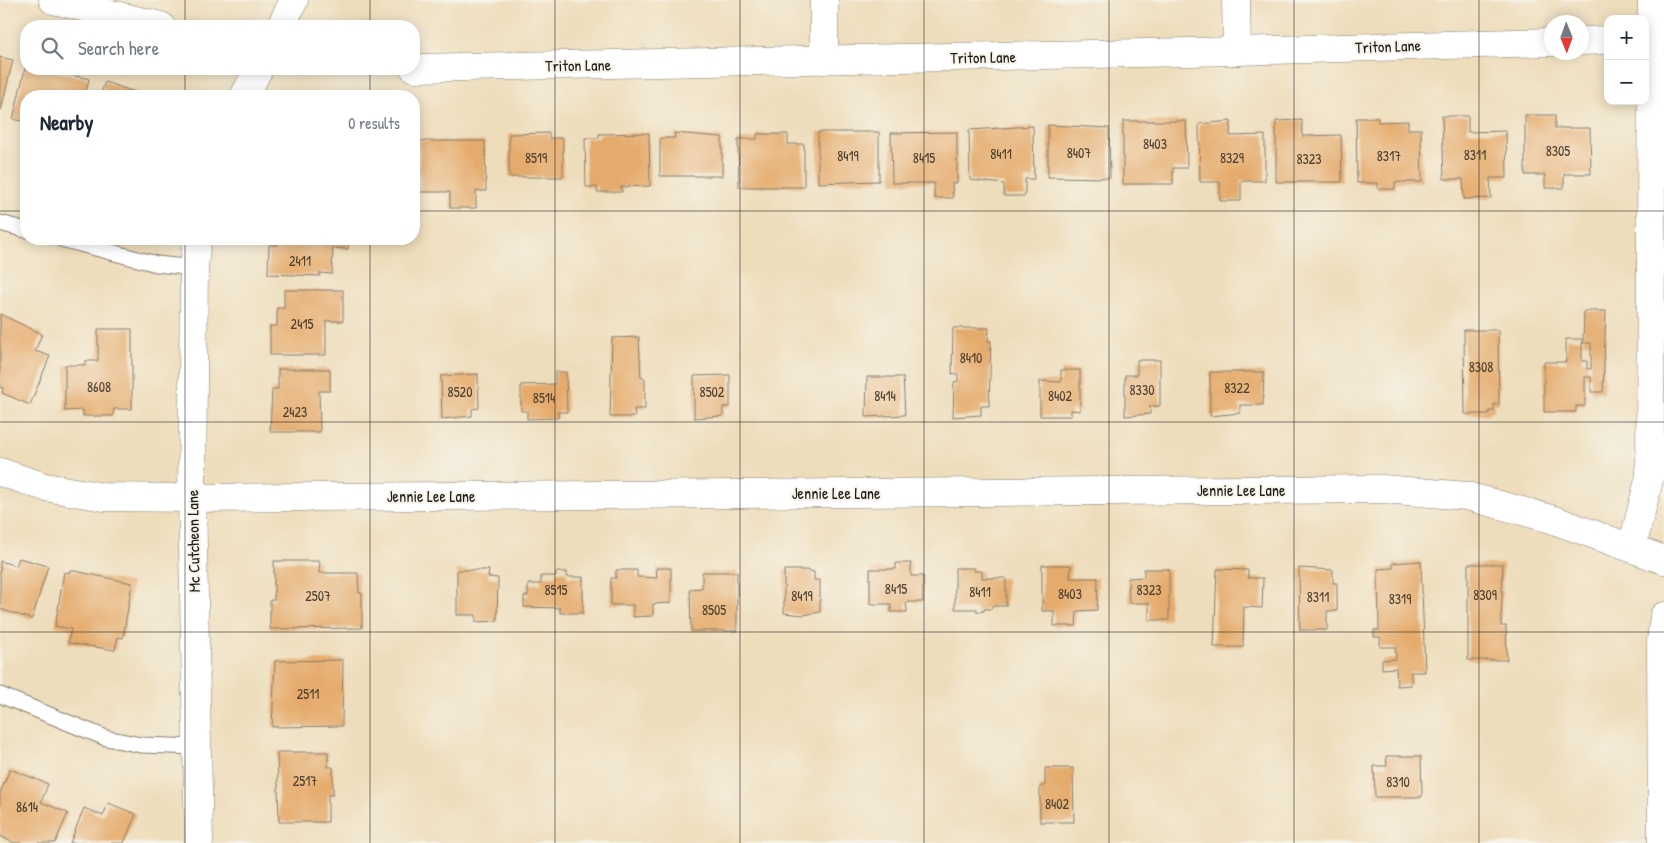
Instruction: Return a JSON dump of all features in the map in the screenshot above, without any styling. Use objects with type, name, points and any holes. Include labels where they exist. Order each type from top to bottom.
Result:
[{"type":"street","points":[[53,0],[136,20]]},
{"type":"street","points":[[284,20],[294,0]]},
{"type":"street","points":[[824,0],[824,60]]},
{"type":"street","points":[[1236,0],[1237,51]]},
{"type":"street","points":[[1632,547],[1650,476],[1657,377],[1649,39],[1652,0]]},
{"type":"street","points":[[1589,41],[1604,40]]},
{"type":"street","name":"Triton Lane","points":[[420,68],[1237,51],[1544,42]]},
{"type":"street","points":[[247,90],[256,75]]},
{"type":"street","name":"Mc Cutcheon Lane","points":[[196,245],[192,498],[199,843]]},
{"type":"street","name":"Jennie Lee Lane","points":[[0,472],[45,487],[104,497],[192,498],[1383,489],[1467,496],[1551,519],[1664,560]]},
{"type":"street","points":[[1662,843],[1661,641],[1664,616]]},
{"type":"lane","points":[[0,223],[20,228]]},
{"type":"lane","points":[[84,245],[158,264],[194,268]]},
{"type":"lane","points":[[0,695],[106,738],[141,745],[198,747]]},
{"type":"building","points":[[0,57],[13,60],[1,110],[0,110]]},
{"type":"building","points":[[24,75],[72,75],[89,79],[86,90],[20,90],[20,121],[13,119]]},
{"type":"building","points":[[105,82],[128,90],[102,90]]},
{"type":"building","points":[[1525,115],[1555,115],[1555,128],[1590,128],[1591,174],[1564,174],[1564,188],[1545,188],[1545,175],[1525,175]]},
{"type":"building","points":[[1442,116],[1468,116],[1468,132],[1506,131],[1507,178],[1490,178],[1491,198],[1464,199],[1463,179],[1444,179]]},
{"type":"building","points":[[1356,118],[1378,118],[1378,122],[1408,121],[1408,129],[1421,129],[1422,182],[1395,182],[1395,189],[1378,189],[1378,183],[1357,183]]},
{"type":"building","points":[[1302,120],[1302,136],[1341,135],[1342,182],[1276,182],[1276,121]]},
{"type":"building","points":[[1123,121],[1186,121],[1187,168],[1173,168],[1173,184],[1123,184]]},
{"type":"building","points":[[1231,121],[1230,136],[1265,135],[1265,181],[1241,181],[1241,201],[1220,201],[1220,182],[1200,182],[1199,124]]},
{"type":"building","points":[[1048,125],[1109,128],[1110,178],[1048,177]]},
{"type":"building","points":[[1033,126],[1034,179],[1025,179],[1025,196],[1004,196],[1004,184],[970,180],[969,130]]},
{"type":"building","points":[[818,132],[879,132],[879,181],[818,183]]},
{"type":"building","points":[[957,132],[957,183],[952,183],[953,198],[934,198],[934,183],[892,183],[891,133]]},
{"type":"building","points":[[549,133],[549,138],[563,138],[563,177],[509,177],[509,134]]},
{"type":"building","points":[[649,133],[650,186],[621,187],[622,192],[597,192],[597,187],[586,187],[585,138],[599,138],[599,134]]},
{"type":"building","points":[[674,133],[722,137],[722,176],[660,176],[660,138],[675,138]]},
{"type":"building","points":[[757,134],[788,134],[788,144],[804,144],[804,187],[739,187],[738,139],[757,139]]},
{"type":"building","points":[[420,141],[485,141],[486,191],[476,191],[476,208],[450,208],[450,192],[420,192]]},
{"type":"building","points":[[269,245],[348,245],[348,249],[333,248],[332,274],[320,273],[320,276],[268,274]]},
{"type":"building","points":[[284,290],[343,290],[343,321],[326,321],[326,355],[270,355],[270,326],[277,326],[277,308],[284,308]]},
{"type":"building","points":[[1584,311],[1606,311],[1603,392],[1591,392],[1591,377],[1585,377],[1585,406],[1576,406],[1576,412],[1544,412],[1544,362],[1566,362],[1566,339],[1582,339],[1582,361],[1587,361],[1587,369],[1591,369],[1591,343],[1583,343]]},
{"type":"building","points":[[0,314],[42,334],[35,351],[50,356],[30,405],[2,393],[3,388],[0,387]]},
{"type":"building","points":[[953,328],[989,328],[988,341],[991,341],[989,406],[981,406],[981,415],[953,417],[954,382],[958,381],[958,374],[952,374]]},
{"type":"building","points":[[98,329],[132,329],[132,409],[114,409],[113,416],[83,416],[83,410],[65,411],[65,365],[85,365],[85,361],[98,361]]},
{"type":"building","points":[[1464,330],[1498,330],[1499,404],[1494,404],[1494,411],[1489,411],[1489,414],[1465,414]]},
{"type":"building","points":[[639,337],[641,378],[645,378],[645,409],[634,409],[635,417],[610,417],[612,338]]},
{"type":"building","points":[[1137,360],[1160,360],[1160,406],[1150,406],[1150,414],[1125,416],[1125,375],[1137,375]]},
{"type":"building","points":[[278,369],[330,369],[330,391],[319,391],[320,432],[270,432],[272,389],[278,389]]},
{"type":"building","points":[[1061,370],[1080,370],[1080,411],[1071,410],[1071,416],[1040,416],[1040,381],[1061,382]]},
{"type":"building","points":[[555,372],[566,372],[567,412],[558,412],[558,418],[527,419],[527,411],[521,411],[521,385],[555,384]]},
{"type":"building","points":[[1210,372],[1264,372],[1263,405],[1240,405],[1240,413],[1210,416]]},
{"type":"building","points":[[478,374],[479,408],[472,409],[472,416],[442,419],[441,376]]},
{"type":"building","points":[[730,375],[730,407],[723,407],[723,416],[694,418],[694,376]]},
{"type":"building","points":[[867,377],[903,377],[905,415],[866,417]]},
{"type":"building","points":[[19,558],[48,566],[32,619],[0,609],[0,561],[16,566]]},
{"type":"building","points":[[274,561],[320,561],[319,573],[358,573],[359,593],[362,593],[362,628],[270,629],[270,600],[274,600]]},
{"type":"building","points":[[1421,561],[1425,672],[1411,672],[1411,685],[1397,686],[1396,668],[1382,669],[1382,660],[1396,659],[1395,647],[1380,647],[1380,637],[1374,637],[1374,630],[1379,630],[1378,569],[1393,568],[1393,563]]},
{"type":"building","points":[[896,563],[911,563],[911,576],[923,576],[923,602],[906,602],[907,612],[891,612],[891,604],[870,604],[870,569],[896,569]]},
{"type":"building","points":[[1468,564],[1503,564],[1501,626],[1506,626],[1507,660],[1468,660]]},
{"type":"building","points":[[1042,565],[1071,565],[1070,578],[1098,578],[1097,610],[1077,611],[1076,626],[1054,626],[1054,611],[1042,611]]},
{"type":"building","points":[[656,568],[671,568],[671,603],[653,604],[653,616],[633,617],[633,605],[611,605],[611,578],[616,578],[616,570],[637,570],[637,577],[657,578]]},
{"type":"building","points":[[955,568],[974,568],[974,571],[982,571],[982,578],[1006,578],[1006,606],[992,606],[991,609],[977,612],[977,609],[955,609]]},
{"type":"building","points":[[1299,568],[1333,570],[1333,583],[1337,583],[1337,611],[1327,611],[1327,630],[1300,630]]},
{"type":"building","points":[[1144,569],[1169,569],[1169,620],[1149,620],[1149,603],[1129,603],[1128,578],[1144,577]]},
{"type":"building","points":[[1217,569],[1248,570],[1248,578],[1263,578],[1262,608],[1244,607],[1243,647],[1214,647]]},
{"type":"building","points":[[70,570],[132,583],[123,638],[118,637],[115,650],[68,643],[71,629],[55,626],[64,572],[69,573]]},
{"type":"building","points":[[457,570],[489,570],[488,577],[498,578],[497,621],[476,622],[476,615],[457,615]]},
{"type":"building","points":[[784,570],[814,572],[814,580],[820,580],[820,612],[803,615],[784,613]]},
{"type":"building","points":[[556,572],[567,572],[567,577],[583,577],[583,613],[560,613],[560,608],[524,607],[524,596],[528,596],[528,584],[541,584],[541,576],[556,576]]},
{"type":"building","points":[[702,572],[737,572],[737,631],[691,631],[690,589],[702,588]]},
{"type":"building","points":[[343,660],[342,726],[272,727],[275,661]]},
{"type":"building","points":[[277,752],[328,752],[328,767],[333,767],[333,795],[328,795],[328,822],[279,822]]},
{"type":"building","points":[[1386,756],[1421,756],[1422,797],[1375,797],[1374,766],[1387,766]]},
{"type":"building","points":[[1045,768],[1073,768],[1074,822],[1040,822],[1040,786],[1045,786]]},
{"type":"building","points":[[10,769],[48,784],[41,802],[68,813],[55,843],[14,843],[0,836],[0,793]]},
{"type":"building","points":[[108,803],[136,814],[124,843],[70,843],[84,808],[103,816]]}]
